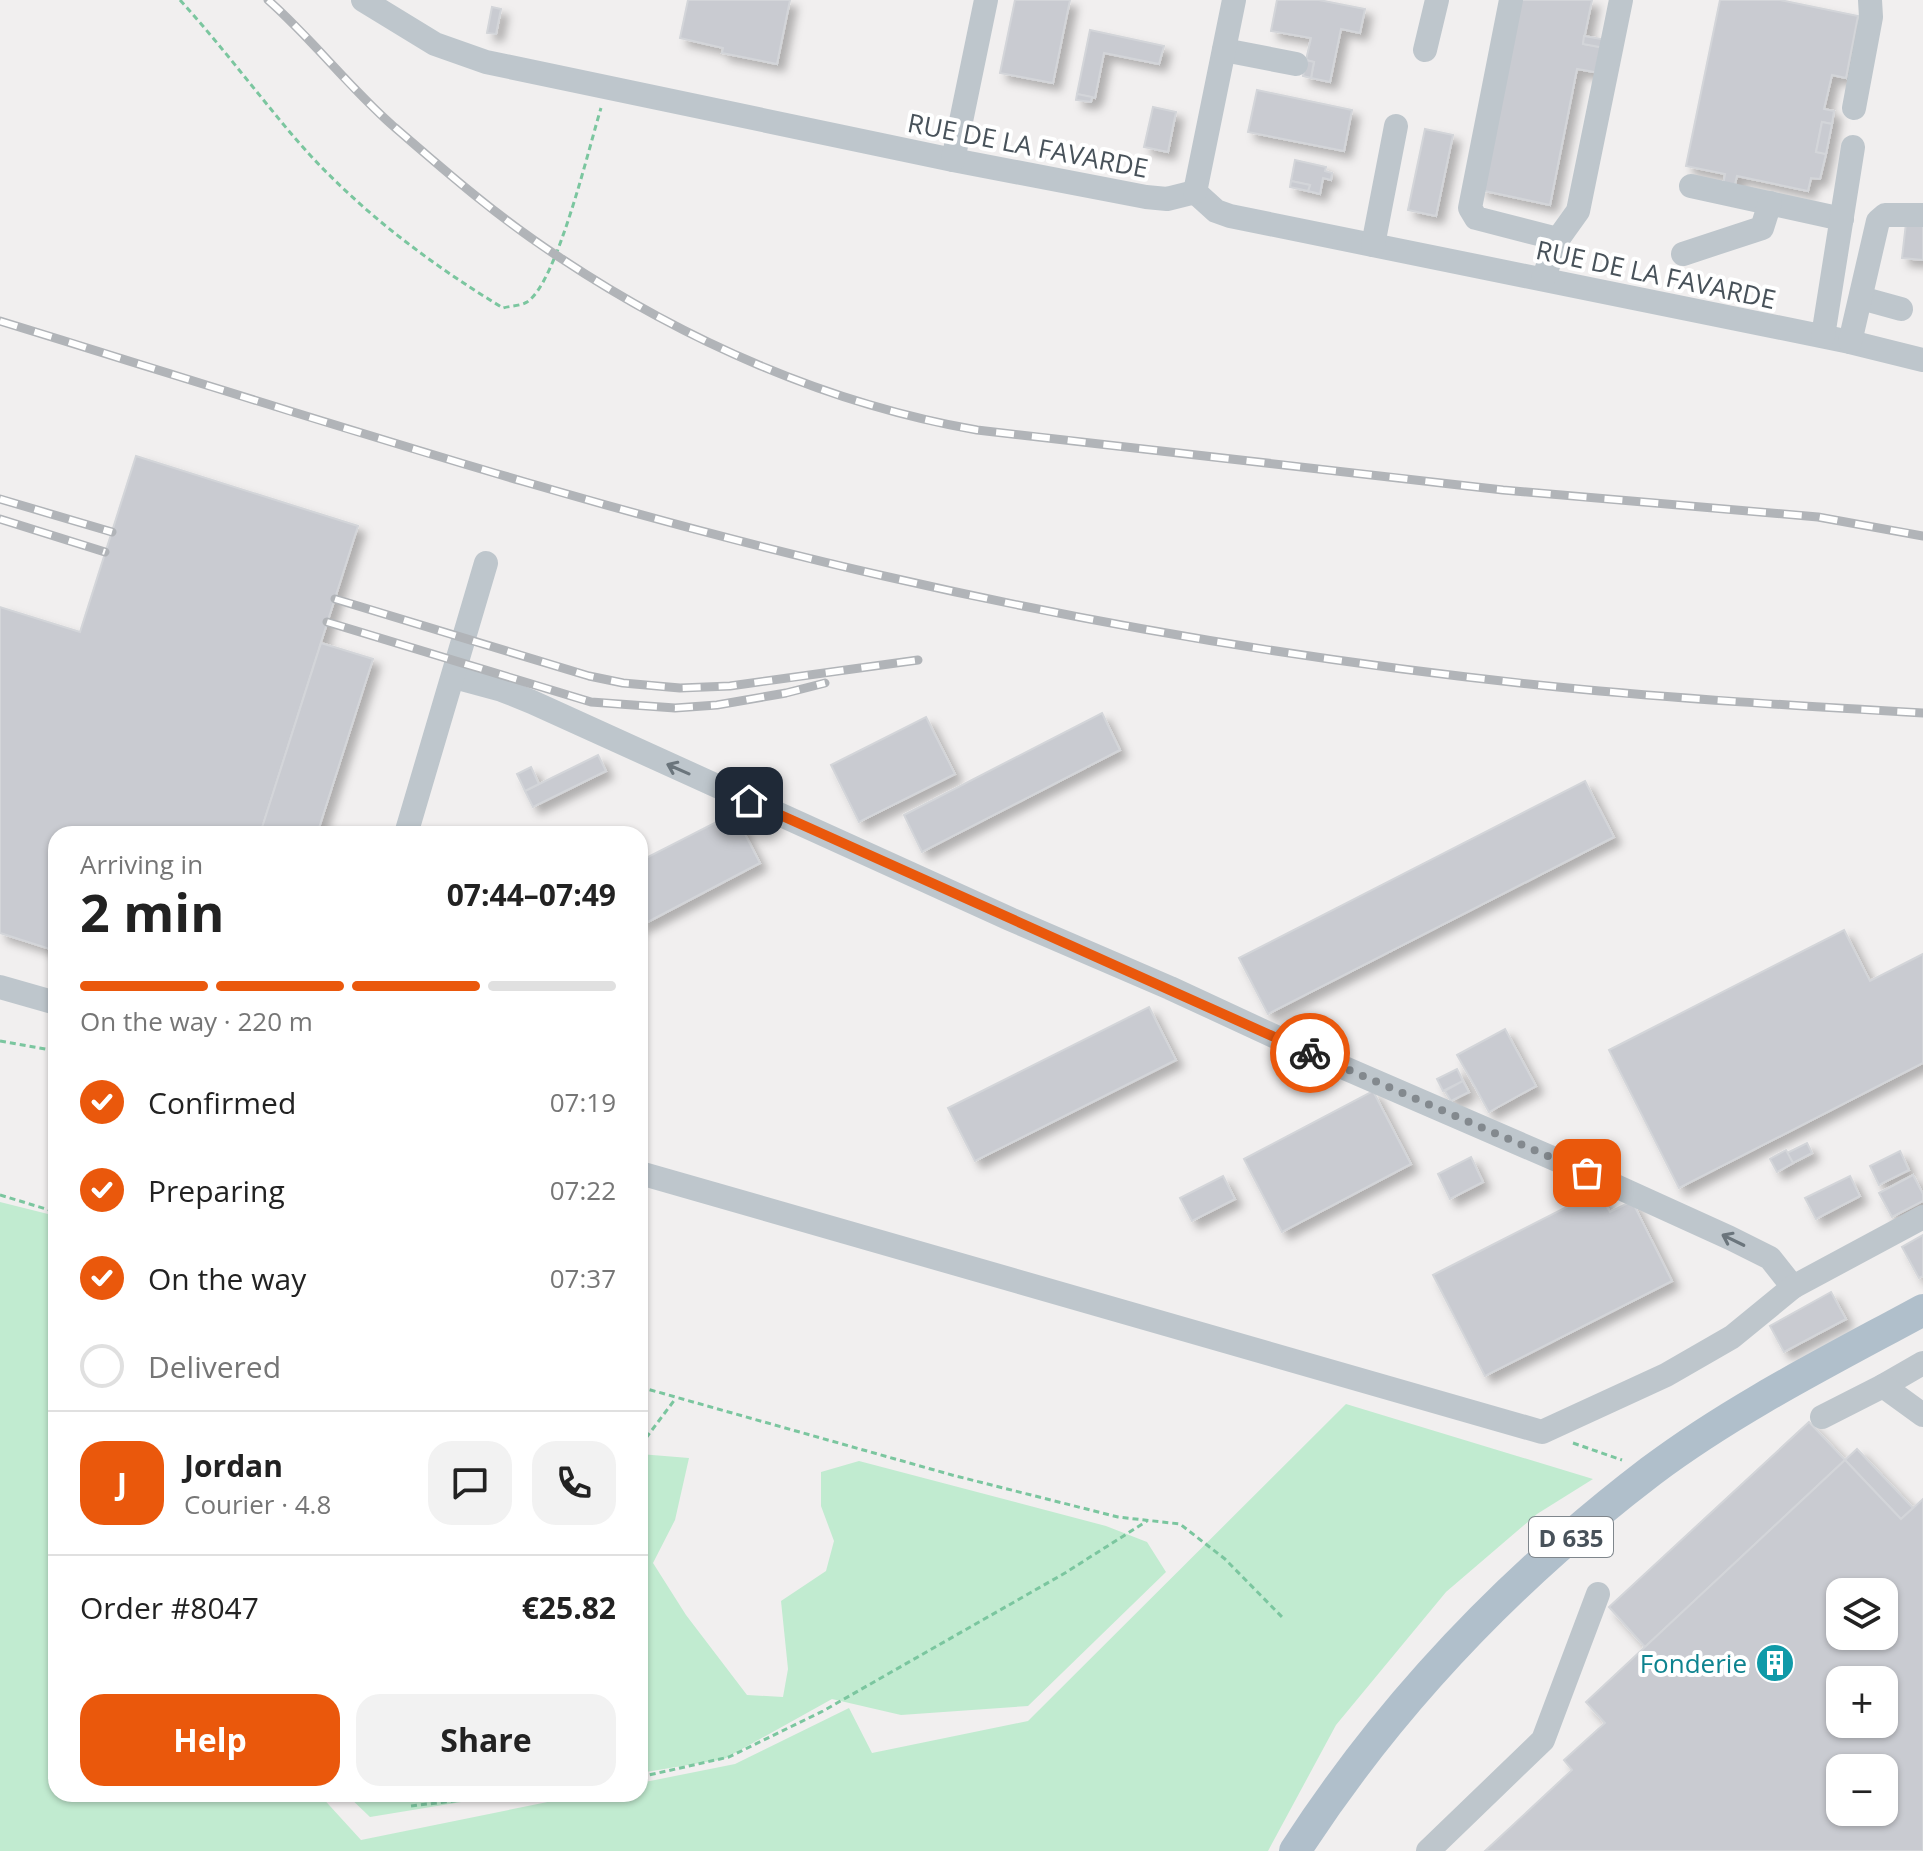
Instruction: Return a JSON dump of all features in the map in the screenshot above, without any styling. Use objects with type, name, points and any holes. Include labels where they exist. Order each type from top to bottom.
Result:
[{"type":"main road","name":"D 635","points":[[1295,1851],[1375,1737],[1464,1638],[1548,1556],[1652,1471],[1720,1425],[1794,1380],[1923,1310]]},
{"type":"street","name":"RUE DE LA FAVARDE","points":[[363,0],[435,44],[460,55],[953,160],[1146,197],[1167,199],[1195,192],[1216,211],[1230,216],[1850,342],[1920,351]]},
{"type":"street","points":[[953,160],[986,0]]},
{"type":"street","points":[[1195,192],[1234,0]]},
{"type":"street","points":[[1425,50],[1437,0]]},
{"type":"street","points":[[1511,0],[1470,208],[1476,218],[1558,239]]},
{"type":"street","points":[[1543,279],[1558,239],[1578,211],[1621,0]]},
{"type":"street","points":[[1854,108],[1871,17],[1870,0]]},
{"type":"street","points":[[1224,50],[1296,64]]},
{"type":"street","points":[[1373,245],[1396,126]]},
{"type":"street","points":[[1823,336],[1853,147]]},
{"type":"street","points":[[1691,186],[1842,219]]},
{"type":"street","points":[[1683,254],[1762,228],[1770,203]]},
{"type":"street","points":[[1850,342],[1881,217],[1923,215]]},
{"type":"street","points":[[1861,298],[1901,309]]},
{"type":"street","points":[[408,826],[486,563]]},
{"type":"street","points":[[454,677],[532,702],[1010,919],[1587,1173],[1770,1258],[1793,1287]]},
{"type":"street","points":[[0,987],[48,1001]]},
{"type":"street","points":[[648,1175],[1237,1347],[1542,1432],[1666,1375],[1732,1337],[1793,1287],[1923,1217]]},
{"type":"street","points":[[1822,1417],[1923,1363]]},
{"type":"street","points":[[1883,1386],[1923,1415]]},
{"type":"street","points":[[1428,1851],[1543,1740],[1598,1594]]},
{"type":"path","points":[[180,0],[218,41],[295,138],[346,191],[446,274],[503,308],[526,302],[545,281],[607,88]]},
{"type":"path","points":[[0,1041],[48,1050]]},
{"type":"path","points":[[0,1195],[48,1210]]},
{"type":"path","points":[[648,1389],[952,1475],[1118,1517],[1180,1524],[1225,1559],[1284,1619]]},
{"type":"path","points":[[648,1435],[676,1398]]},
{"type":"path","points":[[1542,1432],[1652,1471]]},
{"type":"path","points":[[648,1775],[729,1757],[823,1711],[1065,1573],[1147,1521]]},
{"type":"path","points":[[411,1806],[445,1802]]},
{"type":"green space","points":[[0,1202],[48,1214],[48,1802],[326,1802],[361,1840],[548,1802],[648,1802],[648,1781],[735,1764],[849,1708],[872,1753],[1028,1721],[1346,1404],[1593,1479],[1537,1514],[1446,1592],[1336,1725],[1268,1851],[0,1851]]},
{"type":"green space","points":[[648,1455],[689,1458],[675,1520],[653,1563],[686,1615],[747,1695],[783,1697],[788,1669],[781,1601],[826,1571],[834,1541],[821,1506],[821,1472],[859,1461],[1106,1526],[1147,1542],[1166,1572],[1028,1706],[901,1715],[832,1699],[724,1759],[648,1772]]},
{"type":"green space","points":[[354,1802],[461,1802],[370,1817]]},
{"type":"building","points":[[688,0],[790,0],[777,64],[722,53],[723,48],[680,38]]},
{"type":"building","points":[[1015,0],[1070,0],[1053,83],[1000,73]]},
{"type":"building","points":[[1277,0],[1319,0],[1365,9],[1360,33],[1341,29],[1330,82],[1311,78],[1314,62],[1306,60],[1311,38],[1271,31]]},
{"type":"building","points":[[1518,0],[1592,0],[1583,44],[1605,48],[1600,73],[1577,69],[1550,205],[1480,190]]},
{"type":"building","points":[[1720,0],[1780,0],[1858,16],[1846,78],[1832,75],[1824,109],[1834,111],[1832,124],[1822,122],[1816,152],[1826,154],[1820,179],[1811,178],[1808,191],[1737,176],[1734,188],[1723,186],[1725,174],[1686,166]]},
{"type":"building","points":[[492,7],[501,9],[496,34],[487,33]]},
{"type":"building","points":[[1090,30],[1164,46],[1159,64],[1104,53],[1095,98],[1077,94]]},
{"type":"building","points":[[1584,36],[1607,40],[1605,48],[1583,44]]},
{"type":"building","points":[[1306,60],[1314,62],[1311,78],[1303,76]]},
{"type":"building","points":[[1257,90],[1352,110],[1344,151],[1248,132]]},
{"type":"building","points":[[1077,94],[1092,97],[1091,102],[1076,100]]},
{"type":"building","points":[[1153,107],[1176,112],[1168,152],[1144,147]]},
{"type":"building","points":[[1822,122],[1832,124],[1826,154],[1816,152]]},
{"type":"building","points":[[1425,129],[1453,135],[1436,216],[1408,210]]},
{"type":"building","points":[[1295,160],[1326,167],[1325,171],[1332,173],[1331,180],[1323,178],[1320,194],[1308,191],[1310,185],[1291,181]]},
{"type":"building","points":[[1291,181],[1310,185],[1308,191],[1290,187]]},
{"type":"building","points":[[1906,223],[1923,225],[1923,260],[1902,258]]},
{"type":"building","points":[[136,456],[358,526],[263,826],[48,826],[48,948],[0,933],[0,607],[80,632]]},
{"type":"building","points":[[321,643],[373,659],[320,826],[263,826]]},
{"type":"building","points":[[1102,713],[1120,750],[922,852],[904,815]]},
{"type":"building","points":[[926,717],[955,774],[859,822],[831,765]]},
{"type":"building","points":[[598,755],[606,771],[533,807],[525,791]]},
{"type":"building","points":[[531,767],[539,784],[525,791],[517,774]]},
{"type":"building","points":[[1585,781],[1614,837],[1268,1014],[1239,958]]},
{"type":"building","points":[[734,813],[760,863],[648,922],[648,857]]},
{"type":"building","points":[[1844,930],[1870,981],[1923,954],[1923,1063],[1679,1188],[1609,1050]]},
{"type":"building","points":[[1149,1007],[1176,1060],[975,1161],[948,1108]]},
{"type":"building","points":[[1505,1029],[1536,1086],[1489,1112],[1457,1055]]},
{"type":"building","points":[[1457,1069],[1463,1081],[1443,1091],[1437,1079]]},
{"type":"building","points":[[1463,1081],[1469,1092],[1451,1101],[1445,1091]]},
{"type":"building","points":[[1373,1091],[1411,1164],[1282,1232],[1244,1159]]},
{"type":"building","points":[[1807,1143],[1812,1153],[1793,1163],[1787,1153]]},
{"type":"building","points":[[1786,1150],[1793,1163],[1777,1172],[1770,1159]]},
{"type":"building","points":[[1900,1151],[1909,1170],[1879,1185],[1870,1166]]},
{"type":"building","points":[[1471,1157],[1483,1182],[1450,1199],[1438,1174]]},
{"type":"building","points":[[1913,1175],[1923,1194],[1923,1201],[1892,1217],[1879,1193]]},
{"type":"building","points":[[1223,1176],[1235,1199],[1192,1221],[1180,1198]]},
{"type":"building","points":[[1850,1176],[1860,1196],[1816,1219],[1805,1198]]},
{"type":"building","points":[[1598,1191],[1610,1212],[1632,1201],[1672,1281],[1485,1376],[1433,1275]]},
{"type":"building","points":[[1923,1235],[1923,1276],[1919,1278],[1902,1247]]},
{"type":"building","points":[[1831,1292],[1846,1319],[1784,1352],[1770,1326]]},
{"type":"building","points":[[1809,1422],[1845,1460],[1645,1647],[1609,1607]]},
{"type":"building","points":[[1857,1449],[1913,1508],[1901,1519],[1845,1460]]},
{"type":"building","name":"Fonderie","points":[[1845,1460],[1901,1519],[1923,1499],[1923,1851],[1485,1851],[1572,1770],[1564,1760],[1605,1723],[1586,1702]]},
{"type":"railway","points":[[268,0],[392,125],[473,194],[537,242],[607,287],[707,342],[812,386],[867,404],[977,430],[1503,490],[1818,517],[1923,536]]},
{"type":"railway","points":[[0,321],[440,457],[661,520],[884,576],[1051,612],[1219,642],[1473,678],[1649,695],[1923,713]]},
{"type":"railway","points":[[0,499],[112,532]]},
{"type":"railway","points":[[0,519],[105,552]]},
{"type":"railway","points":[[335,599],[589,676],[623,683],[680,688],[730,686],[918,660]]},
{"type":"railway","points":[[327,622],[591,702],[675,708],[717,705],[825,683]]},
{"type":"way so far","points":[[1310,1053],[1587,1173]]},
{"type":"place","name":"Fonderie","points":[[1775,1663]]},
{"type":"route","points":[[749,801],[1310,1053]]}]
